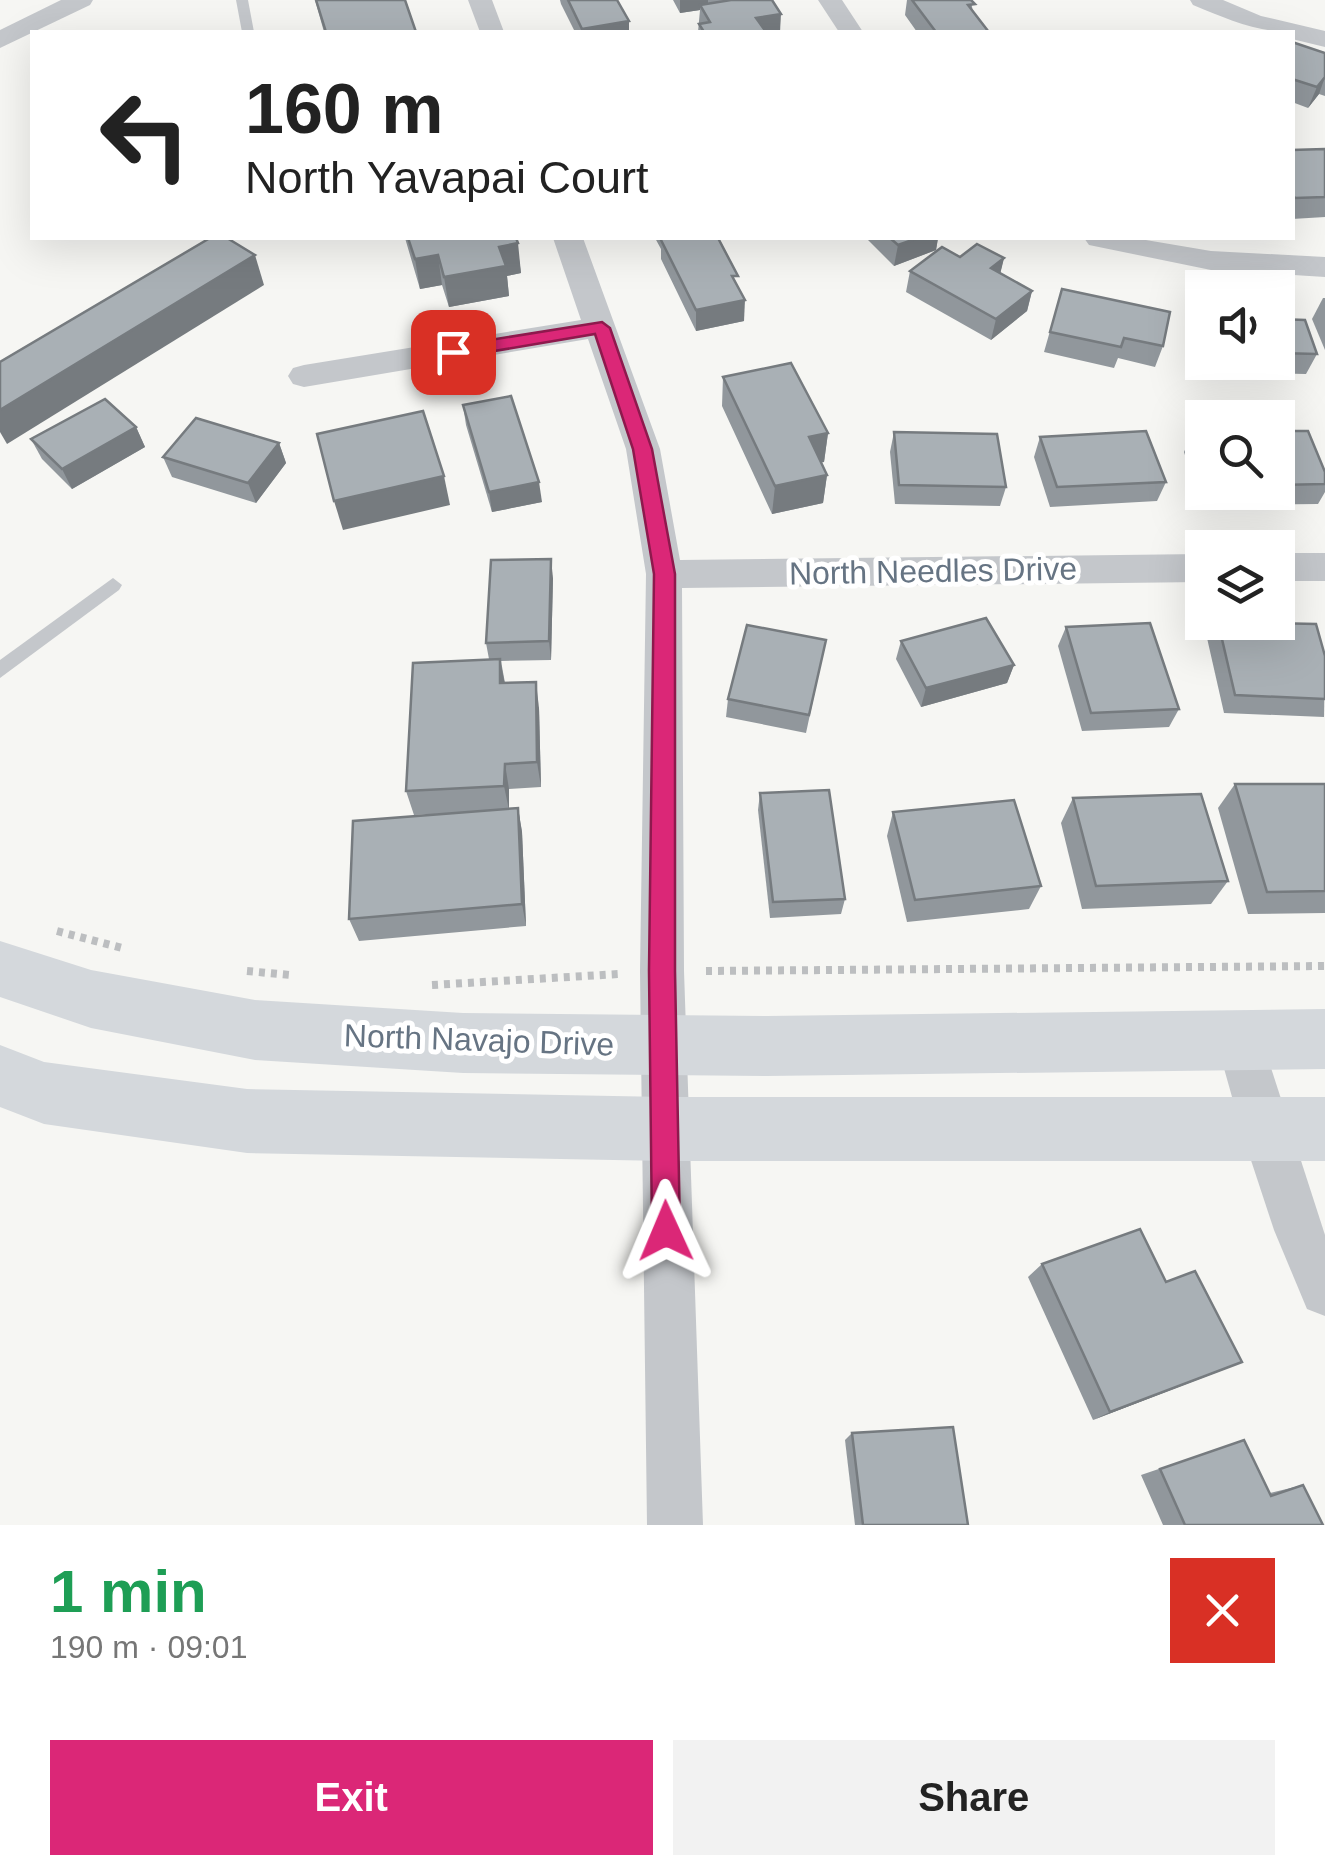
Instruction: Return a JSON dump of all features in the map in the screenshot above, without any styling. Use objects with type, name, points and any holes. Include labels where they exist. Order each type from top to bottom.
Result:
[{"type":"street","points":[[0,40],[81,0]]},
{"type":"street","points":[[480,0],[491,30]]},
{"type":"street","points":[[830,0],[851,30]]},
{"type":"street","points":[[1202,0],[1252,21],[1288,30]]},
{"type":"street","points":[[1295,32],[1325,39]]},
{"type":"street","points":[[569,240],[642,449],[664,574],[662,971],[675,1525]]},
{"type":"street","points":[[1106,240],[1141,250],[1261,267],[1325,267]]},
{"type":"street","points":[[304,376],[602,328]]},
{"type":"street","points":[[1295,567],[1325,566]]},
{"type":"street","name":"North Needles Drive","points":[[664,574],[1185,568]]},
{"type":"street","name":"North Navajo Drive","points":[[19,947],[91,998],[256,1030],[463,1043],[666,1046],[1325,1039]]},
{"type":"street","points":[[1239,1040],[1294,1129],[1310,1259],[1325,1291]]},
{"type":"street","points":[[0,1076],[44,1092],[247,1121],[666,1129],[1294,1129]]},
{"type":"lane","points":[[242,0],[248,30]]},
{"type":"lane","points":[[0,670],[113,585]]},
{"type":"path","points":[[19,947],[132,951]]},
{"type":"path","points":[[414,986],[662,971],[1325,966]]},
{"type":"path","points":[[244,971],[301,976]]},
{"type":"building","points":[[316,0],[405,0],[415,30],[325,30]]},
{"type":"building","points":[[568,0],[617,0],[629,21],[582,29]]},
{"type":"building","points":[[772,0],[781,14],[756,18],[765,30],[703,30],[699,24],[710,22],[700,5]]},
{"type":"building","points":[[912,0],[971,0],[975,4],[968,5],[987,30],[934,30]]},
{"type":"building","points":[[1295,43],[1325,53],[1325,77],[1317,87],[1295,80]]},
{"type":"building","points":[[1325,149],[1325,197],[1295,198],[1295,150]]},
{"type":"building","points":[[207,240],[230,240],[255,255],[0,410],[0,362]]},
{"type":"building","points":[[409,240],[518,243],[499,247],[506,266],[444,277],[438,255],[415,259]]},
{"type":"building","points":[[661,240],[719,240],[738,276],[732,276],[745,300],[696,310]]},
{"type":"building","points":[[977,244],[1004,258],[991,268],[1032,291],[996,319],[910,271],[942,247],[960,257]]},
{"type":"building","points":[[1062,289],[1170,312],[1163,346],[1124,338],[1121,347],[1050,332]]},
{"type":"building","points":[[1295,320],[1305,320],[1317,354],[1295,353]]},
{"type":"building","points":[[791,363],[828,433],[809,437],[827,475],[775,486],[723,377]]},
{"type":"building","points":[[511,396],[539,482],[489,492],[463,405]]},
{"type":"building","points":[[105,399],[136,427],[62,469],[31,439]]},
{"type":"building","points":[[423,411],[444,476],[334,501],[317,434]]},
{"type":"building","points":[[196,418],[279,443],[248,483],[163,457]]},
{"type":"building","points":[[1146,431],[1166,482],[1057,487],[1040,437]]},
{"type":"building","points":[[1295,431],[1308,431],[1325,472],[1325,484],[1295,485]]},
{"type":"building","points":[[894,432],[997,434],[1006,487],[899,485]]},
{"type":"building","points":[[551,559],[549,641],[486,643],[491,560]]},
{"type":"building","points":[[986,618],[1014,665],[926,688],[901,641]]},
{"type":"building","points":[[1150,623],[1179,709],[1091,713],[1066,627]]},
{"type":"building","points":[[1295,624],[1316,624],[1325,656],[1325,699],[1235,695],[1222,640],[1295,640]]},
{"type":"building","points":[[747,625],[826,640],[809,715],[728,699]]},
{"type":"building","points":[[500,659],[500,683],[536,682],[537,762],[505,764],[504,786],[406,791],[413,663]]},
{"type":"building","points":[[1235,784],[1325,784],[1325,891],[1267,892]]},
{"type":"building","points":[[829,790],[845,899],[773,902],[760,793]]},
{"type":"building","points":[[1201,794],[1228,881],[1096,886],[1073,798]]},
{"type":"building","points":[[1014,800],[1041,886],[915,900],[893,812]]},
{"type":"building","points":[[518,808],[522,904],[349,919],[353,821]]},
{"type":"building","points":[[1140,1229],[1166,1282],[1195,1271],[1242,1362],[1110,1412],[1042,1264]]},
{"type":"building","points":[[953,1427],[968,1525],[863,1525],[852,1433]]},
{"type":"building","points":[[1244,1440],[1271,1496],[1303,1485],[1323,1525],[1185,1525],[1160,1469]]},
{"type":"route","points":[[453,352],[602,328],[642,449],[664,574],[662,971],[666,1231]]}]
